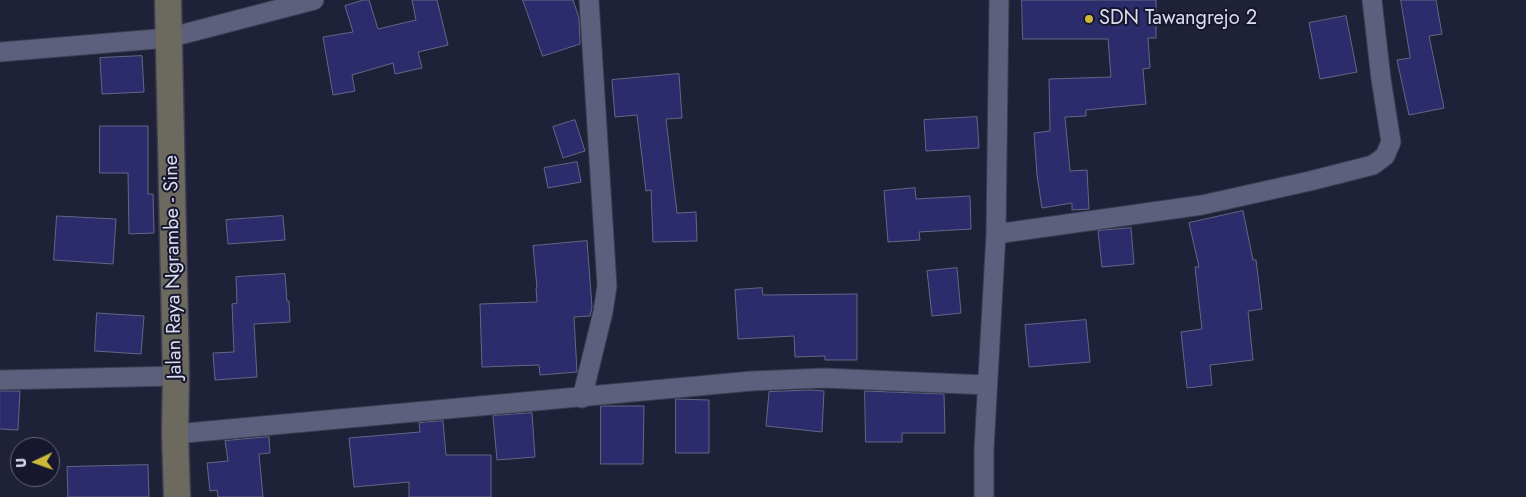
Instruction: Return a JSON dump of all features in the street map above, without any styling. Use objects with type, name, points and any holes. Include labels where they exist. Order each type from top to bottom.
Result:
[{"type":"main road","name":"Jalan Raya Ngrambe - Sine","points":[[168,0],[177,497]]},
{"type":"street","points":[[0,52],[168,38],[314,0]]},
{"type":"street","points":[[582,398],[603,312],[606,286],[589,0]]},
{"type":"street","points":[[984,497],[984,449],[996,234],[1000,0]]},
{"type":"street","points":[[996,234],[1202,205],[1373,165],[1386,156],[1391,142],[1381,79],[1372,0]]},
{"type":"street","points":[[0,380],[176,376]]},
{"type":"street","points":[[175,434],[752,382],[824,378],[987,385]]},
{"type":"building","points":[[369,0],[378,29],[416,20],[412,0],[437,0],[448,45],[418,52],[422,68],[395,74],[393,63],[352,75],[355,91],[333,95],[323,37],[353,32],[345,6]]},
{"type":"building","points":[[523,0],[573,0],[579,18],[580,44],[543,56]]},
{"type":"building","points":[[1022,0],[1156,0],[1156,38],[1148,38],[1150,68],[1143,69],[1146,104],[1086,110],[1086,116],[1065,117],[1070,171],[1087,170],[1089,209],[1072,210],[1072,203],[1042,208],[1034,133],[1050,131],[1049,79],[1111,77],[1108,39],[1023,39]]},
{"type":"building","points":[[1401,0],[1436,0],[1442,34],[1429,36],[1444,108],[1409,115],[1397,60],[1410,58]]},
{"type":"building","points":[[1346,16],[1357,72],[1320,79],[1309,23]]},
{"type":"building","points":[[142,56],[144,92],[102,94],[100,58]]},
{"type":"building","points":[[679,74],[682,118],[666,119],[677,213],[696,212],[697,241],[653,242],[651,190],[646,191],[637,115],[615,117],[612,80]]},
{"type":"building","points":[[977,117],[979,148],[926,151],[924,120]]},
{"type":"building","points":[[575,120],[585,151],[563,158],[553,127]]},
{"type":"building","points":[[100,126],[148,126],[148,194],[153,194],[154,233],[129,234],[128,173],[100,173]]},
{"type":"building","points":[[577,162],[581,182],[548,188],[544,168]]},
{"type":"building","points":[[915,188],[916,199],[970,196],[971,229],[919,232],[920,240],[888,242],[884,191]]},
{"type":"building","points":[[1243,211],[1253,260],[1256,260],[1262,309],[1248,311],[1253,360],[1210,365],[1212,385],[1187,388],[1181,332],[1202,329],[1195,267],[1199,267],[1189,223]]},
{"type":"building","points":[[57,216],[116,219],[113,264],[54,260]]},
{"type":"building","points":[[283,216],[285,240],[228,244],[226,220]]},
{"type":"building","points":[[1131,228],[1134,264],[1102,267],[1098,231]]},
{"type":"building","points":[[587,241],[592,307],[590,316],[574,317],[577,372],[540,375],[539,365],[482,367],[480,304],[537,302],[533,246]]},
{"type":"building","points":[[957,268],[961,313],[932,316],[927,271]]},
{"type":"building","points":[[285,274],[290,322],[254,324],[257,377],[215,380],[213,353],[234,352],[232,304],[237,303],[236,277]]},
{"type":"building","points":[[762,288],[763,295],[857,294],[857,360],[825,360],[825,356],[795,357],[794,336],[738,339],[735,290]]},
{"type":"building","points":[[97,313],[144,316],[141,354],[95,351]]},
{"type":"building","points":[[1086,320],[1090,362],[1029,367],[1025,325]]},
{"type":"building","points":[[0,391],[20,391],[18,430],[0,429]]},
{"type":"building","points":[[824,391],[822,432],[766,426],[769,392]]},
{"type":"building","points":[[865,391],[944,394],[945,433],[902,433],[902,442],[866,442]]},
{"type":"building","points":[[676,399],[709,400],[709,453],[676,453]]},
{"type":"building","points":[[601,406],[644,406],[643,464],[601,464]]},
{"type":"building","points":[[532,413],[535,457],[497,460],[493,416]]},
{"type":"building","points":[[443,421],[446,455],[491,455],[491,497],[409,497],[409,482],[354,487],[349,438],[420,432],[419,423]]},
{"type":"building","points":[[269,437],[270,453],[259,454],[263,497],[218,497],[217,490],[210,491],[207,463],[228,461],[225,441]]},
{"type":"building","points":[[148,465],[149,497],[68,497],[67,467]]},
{"type":"place","name":"SDN Tawangrejo 2","points":[[1089,19]]}]
